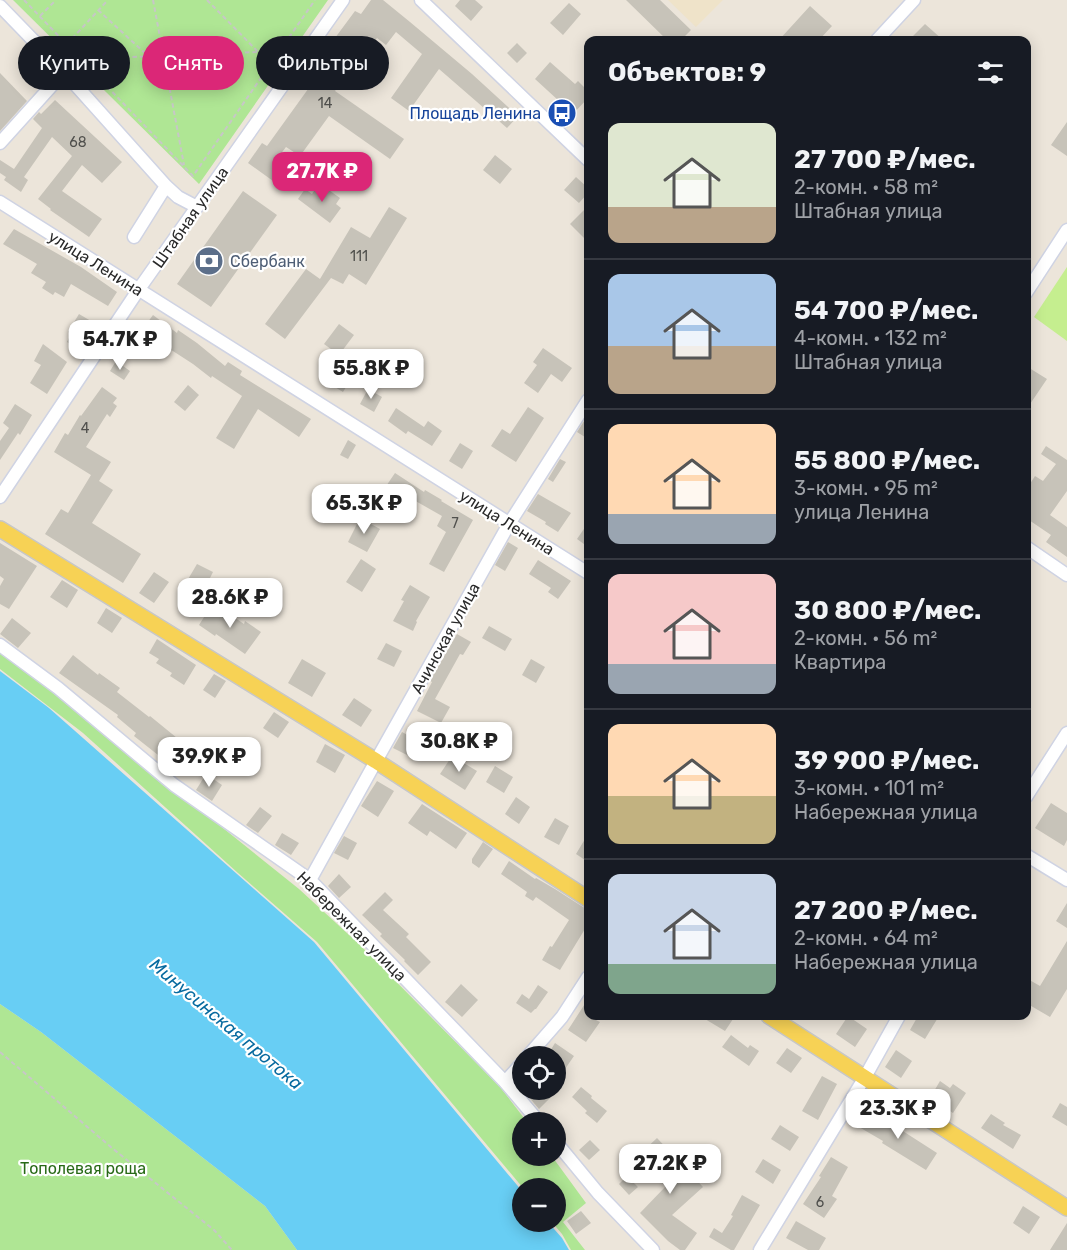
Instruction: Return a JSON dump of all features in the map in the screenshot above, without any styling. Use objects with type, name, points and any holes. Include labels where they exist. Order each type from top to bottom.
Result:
[{"type":"main road","points":[[0,529],[376,761],[584,896]]},
{"type":"main road","points":[[775,1020],[1067,1208]]},
{"type":"street","name":"Штабная улица","points":[[0,497],[139,290],[343,0]]},
{"type":"street","points":[[421,0],[584,156]]},
{"type":"street","points":[[881,36],[914,0]]},
{"type":"street","points":[[0,6],[29,36]]},
{"type":"street","points":[[0,143],[48,90]]},
{"type":"street","points":[[80,90],[166,186],[178,197],[197,207]]},
{"type":"street","points":[[134,237],[166,186]]},
{"type":"street","name":"улица Ленина","points":[[0,202],[584,571]]},
{"type":"street","points":[[1031,285],[1067,230]]},
{"type":"street","name":"Ачинская улица","points":[[310,880],[509,524],[584,406]]},
{"type":"street","points":[[1031,550],[1067,575]]},
{"type":"street","name":"Набережная улица","points":[[0,645],[58,688],[174,784],[310,880],[506,1082],[531,1112]]},
{"type":"street","points":[[1031,789],[1067,734]]},
{"type":"street","points":[[1031,858],[1067,880]]},
{"type":"street","points":[[537,1046],[562,1017],[584,983]]},
{"type":"street","points":[[760,1250],[865,1077],[897,1020]]},
{"type":"street","points":[[506,1082],[512,1075]]},
{"type":"street","points":[[566,1155],[598,1193],[653,1250]]},
{"type":"path","points":[[24,0],[59,36]]},
{"type":"path","points":[[40,16],[56,0]]},
{"type":"path","points":[[74,36],[108,0]]},
{"type":"path","points":[[153,0],[159,36]]},
{"type":"path","points":[[207,0],[256,50]]},
{"type":"path","points":[[291,36],[315,0]]},
{"type":"path","points":[[99,10],[142,51]]},
{"type":"path","points":[[110,90],[193,176],[256,86]]},
{"type":"path","points":[[170,90],[185,168]]},
{"type":"path","points":[[0,1052],[112,1148],[214,1230],[232,1250]]},
{"type":"shaded area","points":[[668,0],[723,0],[696,27]]},
{"type":"green space","points":[[13,0],[328,0],[303,36],[256,36],[256,90],[265,90],[199,184],[104,90],[130,90],[130,36],[49,36]]},
{"type":"green space","points":[[1067,267],[1067,341],[1034,317]]},
{"type":"green space","points":[[0,649],[299,889],[360,945],[501,1088],[519,1112],[512,1112],[512,1166],[559,1166],[586,1203],[566,1220],[566,1178],[515,1178],[317,942],[83,733],[0,669]]},
{"type":"green space","name":"Тополевая роща","points":[[0,1004],[41,1032],[265,1206],[297,1250],[0,1250]]},
{"type":"green space","points":[[566,1226],[585,1250],[571,1250],[560,1232],[566,1232]]},
{"type":"water","name":"Минусинская протока","points":[[0,671],[49,708],[314,942],[512,1179],[512,1232],[557,1232],[569,1250],[297,1250],[265,1206],[41,1032],[0,1004]]},
{"type":"building","points":[[371,0],[383,0],[472,74],[518,116],[507,128],[439,69],[409,111],[391,98],[422,54],[396,32],[389,41],[389,36],[336,36],[355,11],[361,14]]},
{"type":"building","points":[[460,0],[475,0],[483,7],[471,21],[455,6]]},
{"type":"building","points":[[626,0],[660,0],[691,30],[685,36],[663,36]]},
{"type":"building","points":[[569,3],[581,14],[563,35],[550,23]]},
{"type":"building","points":[[810,6],[832,26],[823,36],[783,36]]},
{"type":"building","points":[[925,24],[938,36],[913,36]]},
{"type":"building","points":[[517,43],[527,53],[517,63],[507,53]]},
{"type":"building","points":[[550,62],[575,84],[578,81],[584,87],[584,102],[571,116],[557,103],[559,101],[535,79]]},
{"type":"building","points":[[0,73],[27,101],[0,131]]},
{"type":"building","points":[[307,90],[336,90],[404,139],[390,159],[329,116],[300,156],[286,147],[273,164],[288,175],[280,186],[248,163],[262,143],[267,146]]},
{"type":"building","points":[[55,100],[122,162],[102,183],[82,165],[62,191],[102,219],[89,237],[38,199],[72,156],[52,137],[24,177],[28,180],[21,192],[4,180],[6,177],[0,173],[0,160],[14,169],[42,128],[33,119]]},
{"type":"building","points":[[1067,122],[1067,156],[1051,145]]},
{"type":"building","points":[[495,155],[512,169],[500,184],[483,170]]},
{"type":"building","points":[[576,177],[584,184],[584,197],[579,203],[564,190]]},
{"type":"building","points":[[316,188],[323,193],[326,188],[340,198],[336,204],[341,208],[330,223],[298,199],[305,189],[312,194]]},
{"type":"building","points":[[243,191],[277,215],[211,307],[177,284]]},
{"type":"building","points":[[389,207],[407,218],[366,285],[349,274],[343,284],[331,278],[285,339],[265,324],[306,269],[320,279],[351,227],[370,238]]},
{"type":"building","points":[[584,210],[584,238],[570,224]]},
{"type":"building","points":[[14,229],[81,267],[117,292],[108,306],[71,284],[64,297],[55,292],[53,295],[42,288],[46,282],[31,273],[37,264],[3,244]]},
{"type":"building","points":[[79,314],[96,324],[80,350],[67,342],[71,334],[68,332]]},
{"type":"building","points":[[153,315],[177,333],[178,330],[197,343],[225,366],[228,362],[242,371],[240,375],[311,419],[299,437],[258,409],[234,449],[216,438],[242,396],[212,376],[211,378],[159,342],[156,346],[139,334]]},
{"type":"building","points":[[339,324],[354,335],[339,355],[324,344]]},
{"type":"building","points":[[43,344],[67,362],[47,394],[30,383],[41,365],[34,361]]},
{"type":"building","points":[[543,348],[572,368],[562,382],[551,374],[538,393],[524,383],[537,365],[533,362]]},
{"type":"building","points":[[116,361],[130,371],[124,380],[110,371]]},
{"type":"building","points":[[335,364],[345,370],[343,374],[351,379],[343,392],[325,381]]},
{"type":"building","points":[[1031,369],[1047,379],[1031,403]]},
{"type":"building","points":[[188,385],[199,395],[185,411],[174,402]]},
{"type":"building","points":[[102,387],[117,398],[113,403],[117,406],[110,417],[107,414],[86,447],[111,462],[99,481],[113,490],[92,523],[141,554],[123,583],[45,534],[61,509],[68,513],[91,475],[54,452],[65,433],[68,435]]},
{"type":"building","points":[[368,389],[382,397],[374,412],[360,404]]},
{"type":"building","points":[[15,404],[32,415],[20,435],[18,433],[0,460],[0,441],[9,428],[3,423]]},
{"type":"building","points":[[528,407],[544,418],[516,462],[491,446],[502,429],[510,434]]},
{"type":"building","points":[[396,408],[424,427],[428,421],[442,431],[432,446],[408,431],[406,434],[388,421]]},
{"type":"building","points":[[584,421],[584,436],[577,432]]},
{"type":"building","points":[[348,440],[356,445],[348,459],[340,455]]},
{"type":"building","points":[[460,443],[473,451],[462,469],[449,461]]},
{"type":"building","points":[[1046,446],[1067,460],[1067,491],[1050,515],[1067,527],[1067,557],[1046,542],[1051,535],[1031,521],[1031,482],[1035,476],[1043,481],[1056,464],[1041,454]]},
{"type":"building","points":[[560,459],[566,462],[553,482],[548,479]]},
{"type":"building","points":[[395,473],[473,520],[444,572],[429,564],[446,532],[437,526],[442,516],[405,495],[398,506],[380,495]]},
{"type":"building","points":[[538,494],[571,513],[558,532],[527,511]]},
{"type":"building","points":[[360,518],[380,529],[367,552],[348,542]]},
{"type":"building","points":[[584,529],[584,544],[577,539]]},
{"type":"building","points":[[508,542],[518,548],[505,571],[495,565]]},
{"type":"building","points":[[0,543],[37,566],[9,609],[0,604],[0,586],[4,579],[0,576]]},
{"type":"building","points":[[361,559],[376,569],[362,592],[346,582]]},
{"type":"building","points":[[538,560],[571,581],[558,599],[548,592],[551,588],[529,574]]},
{"type":"building","points":[[197,564],[213,572],[204,590],[187,581]]},
{"type":"building","points":[[154,572],[169,582],[154,603],[139,593]]},
{"type":"building","points":[[62,580],[78,590],[67,608],[50,597]]},
{"type":"building","points":[[410,585],[430,597],[413,631],[393,621]]},
{"type":"building","points":[[213,603],[244,624],[245,621],[261,632],[245,654],[199,625]]},
{"type":"building","points":[[106,608],[122,618],[112,633],[97,623]]},
{"type":"building","points":[[12,618],[31,633],[18,648],[0,634]]},
{"type":"building","points":[[489,626],[512,639],[505,651],[482,638]]},
{"type":"building","points":[[457,634],[471,642],[463,655],[460,654],[435,699],[450,707],[441,723],[417,711],[432,682],[430,681]]},
{"type":"building","points":[[157,639],[196,665],[184,685],[170,676],[172,673],[156,663],[159,659],[149,653]]},
{"type":"building","points":[[386,643],[402,651],[394,667],[377,659]]},
{"type":"building","points":[[73,655],[98,675],[99,673],[120,688],[117,692],[188,747],[172,766],[134,736],[136,733],[117,717],[118,715],[59,673]]},
{"type":"building","points":[[302,659],[326,673],[312,697],[288,683]]},
{"type":"building","points":[[531,659],[545,667],[536,683],[522,675]]},
{"type":"building","points":[[214,674],[226,681],[215,698],[203,690]]},
{"type":"building","points":[[354,698],[372,710],[361,727],[342,715]]},
{"type":"building","points":[[274,712],[289,722],[278,738],[263,728]]},
{"type":"building","points":[[402,732],[424,744],[415,759],[393,748]]},
{"type":"building","points":[[325,744],[345,755],[335,773],[316,762]]},
{"type":"building","points":[[452,756],[477,771],[465,790],[440,774]]},
{"type":"building","points":[[495,766],[513,777],[504,793],[486,782]]},
{"type":"building","points":[[206,774],[222,785],[212,801],[196,790]]},
{"type":"building","points":[[377,781],[394,791],[378,817],[361,806]]},
{"type":"building","points":[[516,797],[530,807],[519,824],[505,814]]},
{"type":"building","points":[[1051,803],[1067,813],[1067,840],[1064,846],[1035,828]]},
{"type":"building","points":[[422,804],[467,833],[456,849],[430,831],[427,836],[408,823]]},
{"type":"building","points":[[260,807],[272,816],[258,833],[246,825]]},
{"type":"building","points":[[555,818],[569,826],[559,845],[544,837]]},
{"type":"building","points":[[282,833],[299,843],[291,855],[275,845]]},
{"type":"building","points":[[344,836],[357,843],[348,860],[334,853]]},
{"type":"building","points":[[584,841],[584,859],[576,854]]},
{"type":"building","points":[[483,842],[493,849],[479,868],[472,863],[472,859]]},
{"type":"building","points":[[509,861],[584,907],[584,931],[560,970],[542,960],[569,920],[536,897],[533,901],[525,896],[527,892],[501,874]]},
{"type":"building","points":[[339,874],[351,887],[339,898],[328,886]]},
{"type":"building","points":[[385,892],[393,900],[383,910],[409,934],[406,937],[431,962],[418,975],[362,915]]},
{"type":"building","points":[[1067,903],[1067,928],[1056,921]]},
{"type":"building","points":[[1067,941],[1067,989],[1050,1017],[1031,1006],[1031,981],[1040,986]]},
{"type":"building","points":[[461,984],[478,1000],[462,1017],[445,1002]]},
{"type":"building","points":[[538,985],[548,992],[531,1013],[516,1003],[522,994],[529,999]]},
{"type":"building","points":[[584,1005],[584,1020],[600,1022],[586,1042],[568,1030]]},
{"type":"building","points":[[707,1020],[732,1020],[725,1031]]},
{"type":"building","points":[[845,1020],[854,1020],[867,1029],[855,1047],[836,1034]]},
{"type":"building","points":[[916,1020],[937,1020],[925,1039],[910,1030]]},
{"type":"building","points":[[731,1035],[748,1048],[750,1045],[759,1051],[749,1066],[722,1047]]},
{"type":"building","points":[[787,1048],[802,1058],[791,1073],[776,1063]]},
{"type":"building","points":[[896,1050],[912,1061],[901,1078],[885,1067]]},
{"type":"building","points":[[566,1051],[574,1056],[566,1068]]},
{"type":"building","points":[[822,1076],[837,1084],[818,1120],[802,1111]]},
{"type":"building","points":[[940,1081],[950,1088],[953,1084],[966,1093],[953,1113],[930,1098]]},
{"type":"building","points":[[581,1087],[607,1111],[597,1123],[572,1097]]},
{"type":"building","points":[[531,1100],[548,1100],[539,1109]]},
{"type":"building","points":[[1060,1103],[1067,1107],[1067,1126],[1052,1117]]},
{"type":"building","points":[[870,1110],[937,1153],[926,1170],[859,1127]]},
{"type":"building","points":[[991,1114],[1005,1123],[1003,1125],[1021,1135],[1013,1149],[981,1128]]},
{"type":"building","points":[[780,1125],[799,1137],[790,1151],[771,1139]]},
{"type":"building","points":[[657,1138],[703,1187],[672,1215],[697,1233],[685,1250],[680,1250],[668,1241],[640,1213],[667,1185],[639,1155]]},
{"type":"building","points":[[590,1140],[600,1150],[589,1160],[579,1150]]},
{"type":"building","points":[[831,1157],[848,1167],[832,1196],[837,1199],[824,1218],[803,1204]]},
{"type":"building","points":[[763,1159],[781,1170],[773,1184],[755,1172]]},
{"type":"building","points":[[627,1176],[638,1187],[629,1195],[619,1184]]},
{"type":"building","points":[[742,1195],[760,1205],[734,1250],[731,1250],[709,1237],[714,1228],[722,1233],[733,1216],[731,1215]]},
{"type":"building","points":[[1023,1206],[1040,1217],[1029,1234],[1013,1223]]},
{"type":"building","points":[[581,1211],[591,1223],[576,1234],[567,1221]]},
{"type":"building","points":[[796,1221],[826,1238],[819,1250],[808,1250],[786,1238]]},
{"type":"building","points":[[1067,1223],[1067,1250],[1050,1250]]},
{"type":"place","name":"Площадь Ленина","points":[[562,113]]},
{"type":"place","name":"Сбербанк","points":[[209,261]]}]
